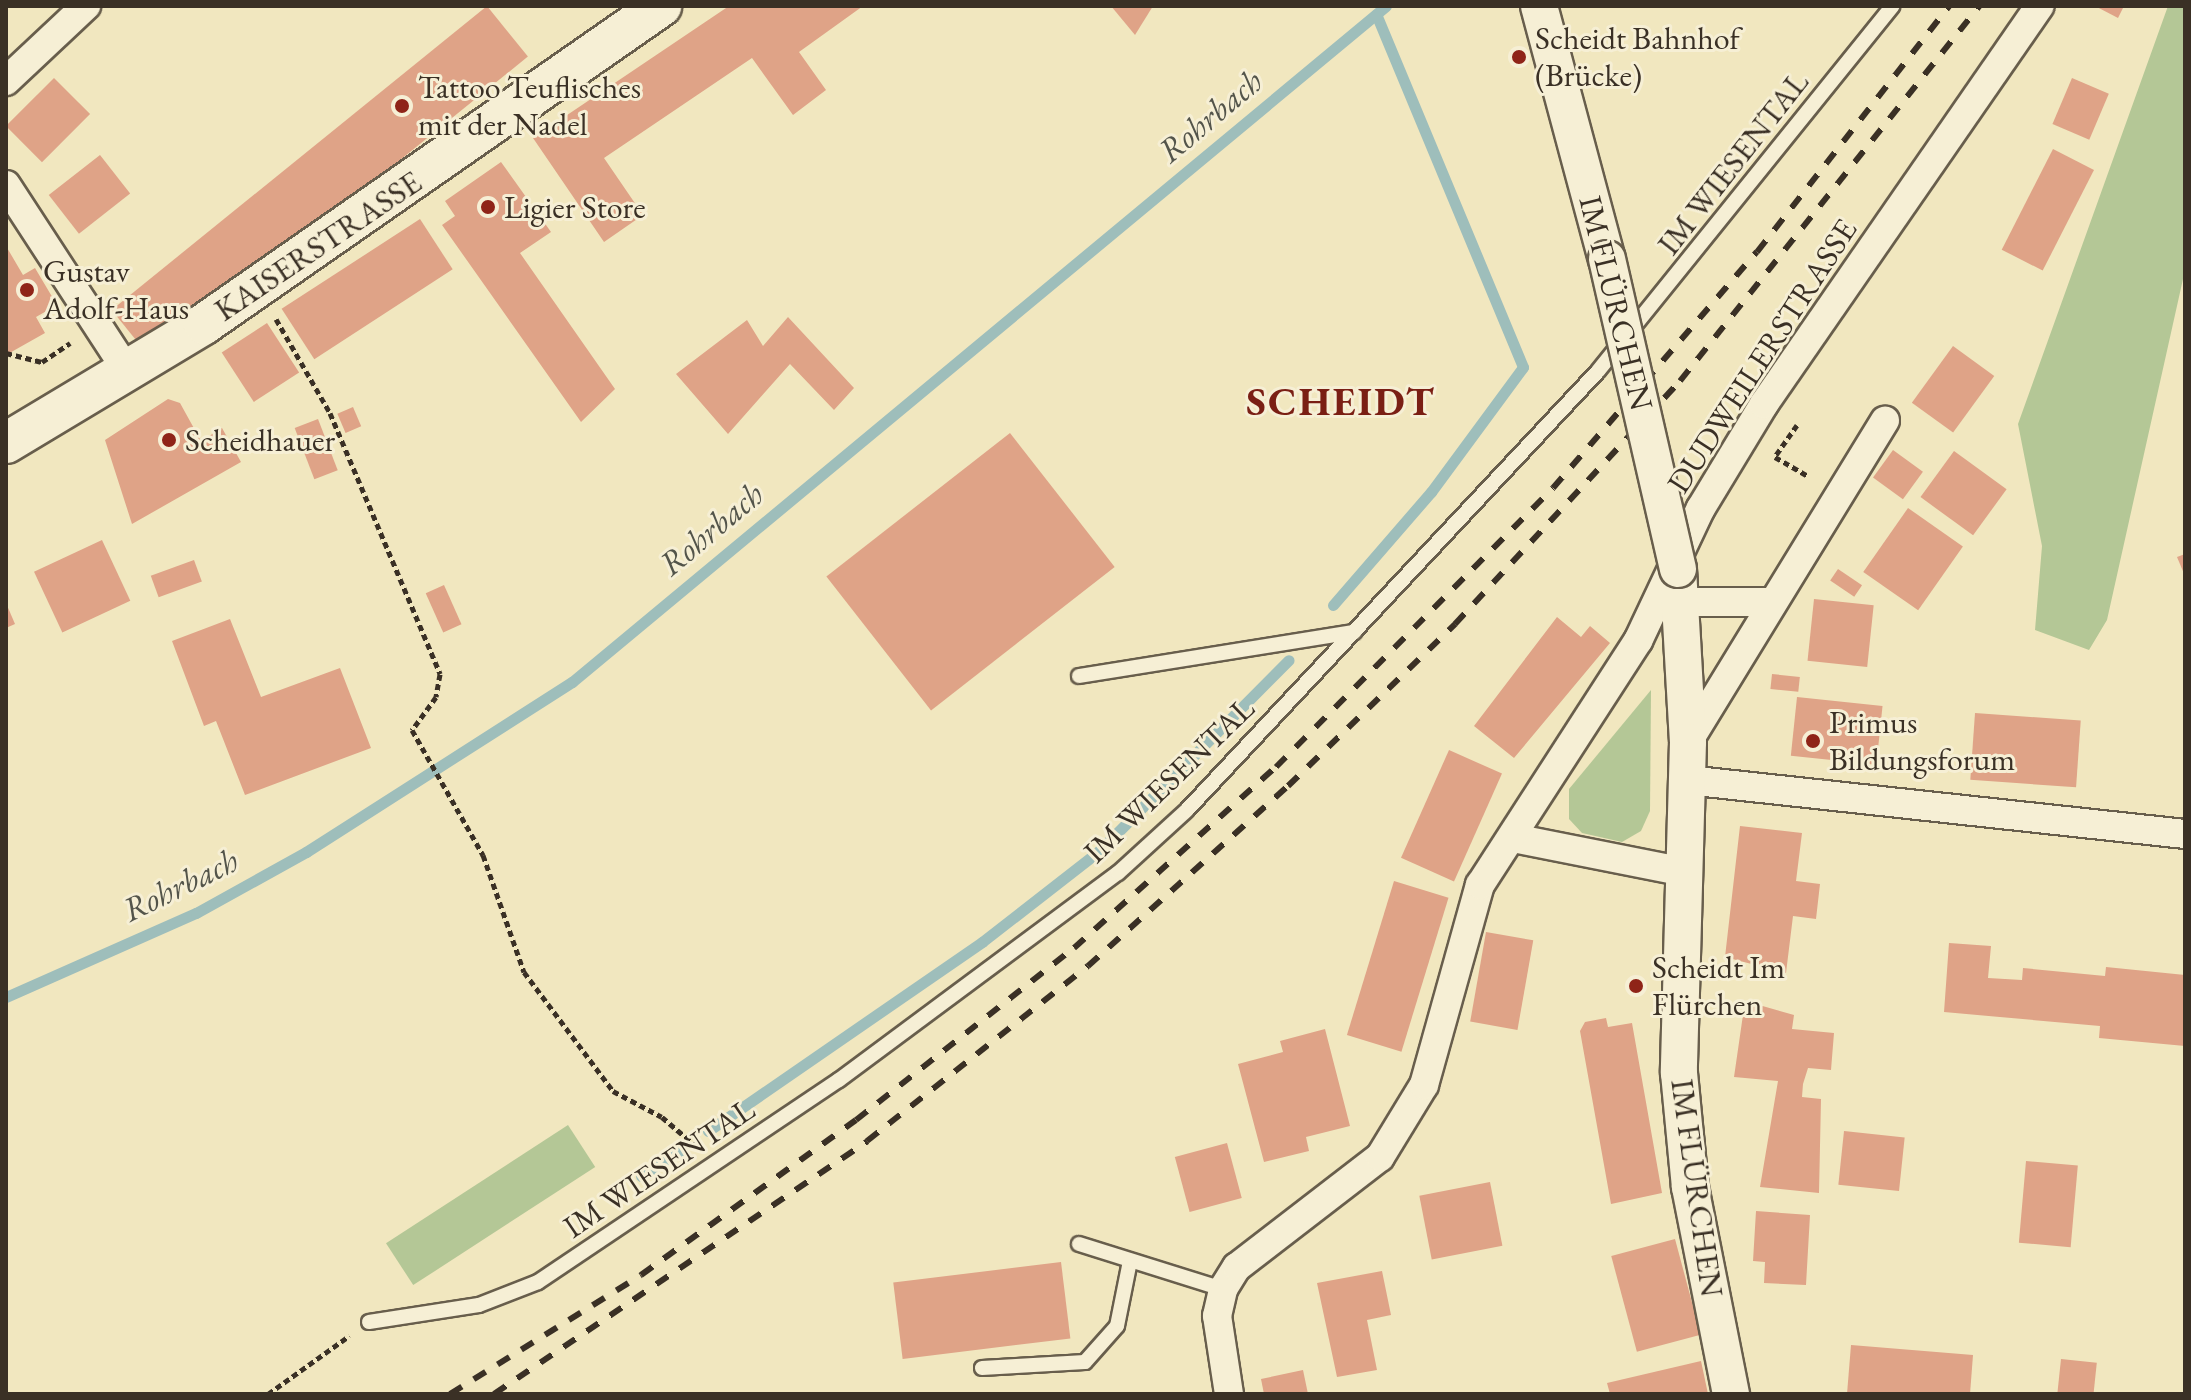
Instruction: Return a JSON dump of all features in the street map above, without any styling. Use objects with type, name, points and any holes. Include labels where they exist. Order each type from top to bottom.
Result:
[{"type":"main road","name":"KAISERSTRASSE","points":[[6,443],[129,374],[661,6]]},
{"type":"street","points":[[6,81],[86,6]]},
{"type":"street","name":"IM FLÜRCHEN","points":[[1539,6],[1607,259],[1680,585],[1688,742],[1679,1073],[1690,1187],[1731,1394]]},
{"type":"street","name":"DUDWEILERSTRASSE","points":[[1223,1289],[1237,1267],[1380,1157],[1424,1085],[1480,885],[1513,838],[1548,772],[1638,641],[1732,454],[2040,6]]},
{"type":"street","points":[[6,185],[129,374]]},
{"type":"street","name":"IM FLÜRCHEN","points":[[1688,742],[1769,602],[1885,420]]},
{"type":"street","points":[[1680,585],[1769,602]]},
{"type":"street","points":[[1687,780],[2185,834]]},
{"type":"street","points":[[1513,838],[1684,872]]},
{"type":"street","points":[[1223,1289],[1217,1316],[1229,1394]]},
{"type":"lane","name":"IM WIESENTAL","points":[[369,1322],[479,1305],[538,1282],[716,1164],[1118,873],[1186,811],[1644,318],[1892,6]]},
{"type":"lane","points":[[1079,676],[1355,632]]},
{"type":"lane","points":[[1079,1244],[1223,1289]]},
{"type":"lane","points":[[982,1368],[1085,1362],[1117,1326],[1130,1261]]},
{"type":"path","points":[[256,288],[330,413],[440,674],[436,697],[412,730],[418,749],[483,855],[533,984],[613,1091],[662,1117],[716,1164]]},
{"type":"path","points":[[6,353],[42,362],[74,340]]},
{"type":"path","points":[[1797,425],[1775,457],[1809,477]]},
{"type":"path","points":[[268,1394],[369,1322]]},
{"type":"green space","points":[[2168,6],[2185,6],[2185,270],[2107,620],[2089,650],[2035,630],[2042,546],[2018,424]]},
{"type":"green space","points":[[1651,690],[1650,811],[1641,831],[1622,842],[1582,833],[1569,819],[1569,789]]},
{"type":"green space","points":[[568,1125],[595,1167],[413,1285],[386,1243]]},
{"type":"building","points":[[487,6],[528,57],[153,360],[112,310]]},
{"type":"building","points":[[729,6],[863,6],[799,52],[826,90],[793,115],[752,58],[604,158],[643,215],[604,242],[533,138]]},
{"type":"building","points":[[1111,6],[1153,6],[1135,35]]},
{"type":"building","points":[[2095,6],[2124,6],[2118,18]]},
{"type":"building","points":[[54,78],[90,114],[42,162],[6,126]]},
{"type":"building","points":[[2072,78],[2109,94],[2089,140],[2052,124]]},
{"type":"building","points":[[2053,149],[2094,170],[2043,271],[2002,250]]},
{"type":"building","points":[[100,155],[130,194],[79,234],[49,195]]},
{"type":"building","points":[[501,162],[551,232],[520,253],[615,389],[581,422],[442,225],[455,216],[445,201]]},
{"type":"building","points":[[420,219],[453,269],[314,359],[282,309]]},
{"type":"building","name":"Gustav Adolf-Haus","points":[[6,246],[23,275],[35,268],[57,305],[36,317],[45,333],[6,355]]},
{"type":"building","points":[[788,317],[854,388],[834,410],[790,364],[728,434],[676,374],[747,320],[763,346]]},
{"type":"building","points":[[267,323],[299,372],[254,402],[222,352]]},
{"type":"building","points":[[1953,346],[1994,376],[1953,433],[1912,403]]},
{"type":"building","points":[[168,399],[180,403],[201,441],[222,428],[241,462],[132,524],[105,440]]},
{"type":"building","points":[[353,407],[361,426],[346,433],[337,414]]},
{"type":"building","points":[[318,419],[338,470],[314,479],[295,428]]},
{"type":"building","points":[[1010,433],[1115,567],[931,710],[826,576]]},
{"type":"building","points":[[1893,450],[1923,472],[1903,499],[1873,478]]},
{"type":"building","points":[[1954,451],[2007,489],[1973,535],[1920,497]]},
{"type":"building","points":[[1908,508],[1963,546],[1918,610],[1863,572]]},
{"type":"building","points":[[102,540],[130,601],[62,632],[34,572]]},
{"type":"building","points":[[2185,554],[2185,576],[2177,557]]},
{"type":"building","points":[[194,560],[202,582],[159,597],[151,576]]},
{"type":"building","points":[[1838,569],[1862,585],[1854,597],[1830,581]]},
{"type":"building","points":[[444,585],[461,624],[443,632],[426,593]]},
{"type":"building","points":[[1814,599],[1874,605],[1867,667],[1808,661]]},
{"type":"building","points":[[6,603],[15,624],[6,628]]},
{"type":"building","points":[[1557,617],[1581,637],[1590,626],[1610,643],[1514,758],[1474,726]]},
{"type":"building","points":[[230,619],[261,697],[340,668],[371,748],[245,795],[216,721],[204,726],[172,641]]},
{"type":"building","points":[[1772,674],[1800,677],[1798,692],[1770,689]]},
{"type":"building","points":[[1797,697],[1883,706],[1876,765],[1791,756]]},
{"type":"building","points":[[1975,713],[2081,720],[2076,787],[1970,780]]},
{"type":"building","points":[[1449,750],[1502,774],[1454,881],[1401,858]]},
{"type":"building","points":[[1740,826],[1802,833],[1796,881],[1820,884],[1816,919],[1793,916],[1786,973],[1725,957]]},
{"type":"building","points":[[1394,881],[1449,898],[1401,1052],[1347,1035]]},
{"type":"building","points":[[1486,932],[1533,940],[1517,1030],[1470,1022]]},
{"type":"building","points":[[1949,943],[1991,946],[1988,978],[2022,980],[2023,968],[2105,976],[2106,967],[2185,975],[2185,1046],[2099,1038],[2100,1026],[1944,1012]]},
{"type":"building","points":[[1745,1001],[1794,1015],[1792,1029],[1834,1033],[1831,1070],[1808,1068],[1803,1084],[1802,1097],[1821,1099],[1819,1193],[1760,1187],[1778,1081],[1734,1077]]},
{"type":"building","points":[[1606,1018],[1608,1027],[1632,1023],[1662,1193],[1611,1204],[1580,1031],[1585,1022]]},
{"type":"building","points":[[1325,1029],[1350,1126],[1306,1137],[1309,1151],[1264,1162],[1238,1064],[1283,1052],[1280,1041]]},
{"type":"building","points":[[1844,1131],[1905,1137],[1899,1191],[1838,1185]]},
{"type":"building","points":[[1227,1143],[1242,1198],[1190,1212],[1175,1157]]},
{"type":"building","points":[[2026,1161],[2078,1166],[2071,1247],[2019,1243]]},
{"type":"building","points":[[1490,1182],[1502,1246],[1432,1260],[1419,1196]]},
{"type":"building","points":[[1756,1211],[1810,1215],[1806,1285],[1764,1283],[1765,1262],[1753,1261]]},
{"type":"building","points":[[1675,1239],[1701,1335],[1637,1352],[1611,1256]]},
{"type":"building","points":[[1061,1262],[1070,1338],[903,1359],[893,1283]]},
{"type":"building","points":[[1382,1271],[1391,1315],[1367,1320],[1377,1370],[1337,1377],[1317,1283]]},
{"type":"building","points":[[1851,1345],[1973,1355],[1970,1394],[1847,1394]]},
{"type":"building","points":[[2061,1359],[2097,1363],[2094,1394],[2057,1394]]},
{"type":"building","points":[[1701,1361],[1708,1394],[1610,1394],[1607,1383]]},
{"type":"building","points":[[1303,1370],[1308,1394],[1264,1394],[1261,1379]]},
{"type":"waterway","name":"Rohrbach","points":[[6,997],[196,913],[306,852],[572,682],[1386,6]]},
{"type":"waterway","points":[[1333,605],[1431,492],[1523,367],[1376,14]]},
{"type":"waterway","points":[[708,1131],[982,942],[1099,851],[1289,660]]},
{"type":"waterway","points":[[641,1176],[681,1150]]},
{"type":"railway","points":[[450,1394],[641,1275],[856,1120],[1074,948],[1276,767],[1553,488],[1757,252],[1949,6]]},
{"type":"railway","points":[[494,1394],[867,1141],[1088,966],[1288,786],[1455,624],[1680,381],[1979,6]]},
{"type":"place","name":"Scheidt Bahnhof (Brücke)","points":[[1519,57]]},
{"type":"place","name":"Tattoo Teuflisches mit der Nadel","points":[[402,106]]},
{"type":"place","name":"Ligier Store","points":[[488,207]]},
{"type":"place","name":"Gustav Adolf-Haus","points":[[27,290]]},
{"type":"place","name":"Scheidhauer","points":[[169,440]]},
{"type":"place","name":"Primus Bildungsforum","points":[[1813,741]]},
{"type":"place","name":"Scheidt Im Flürchen","points":[[1636,986]]},
{"type":"district","name":"SCHEIDT","points":[[1341,401]]}]
